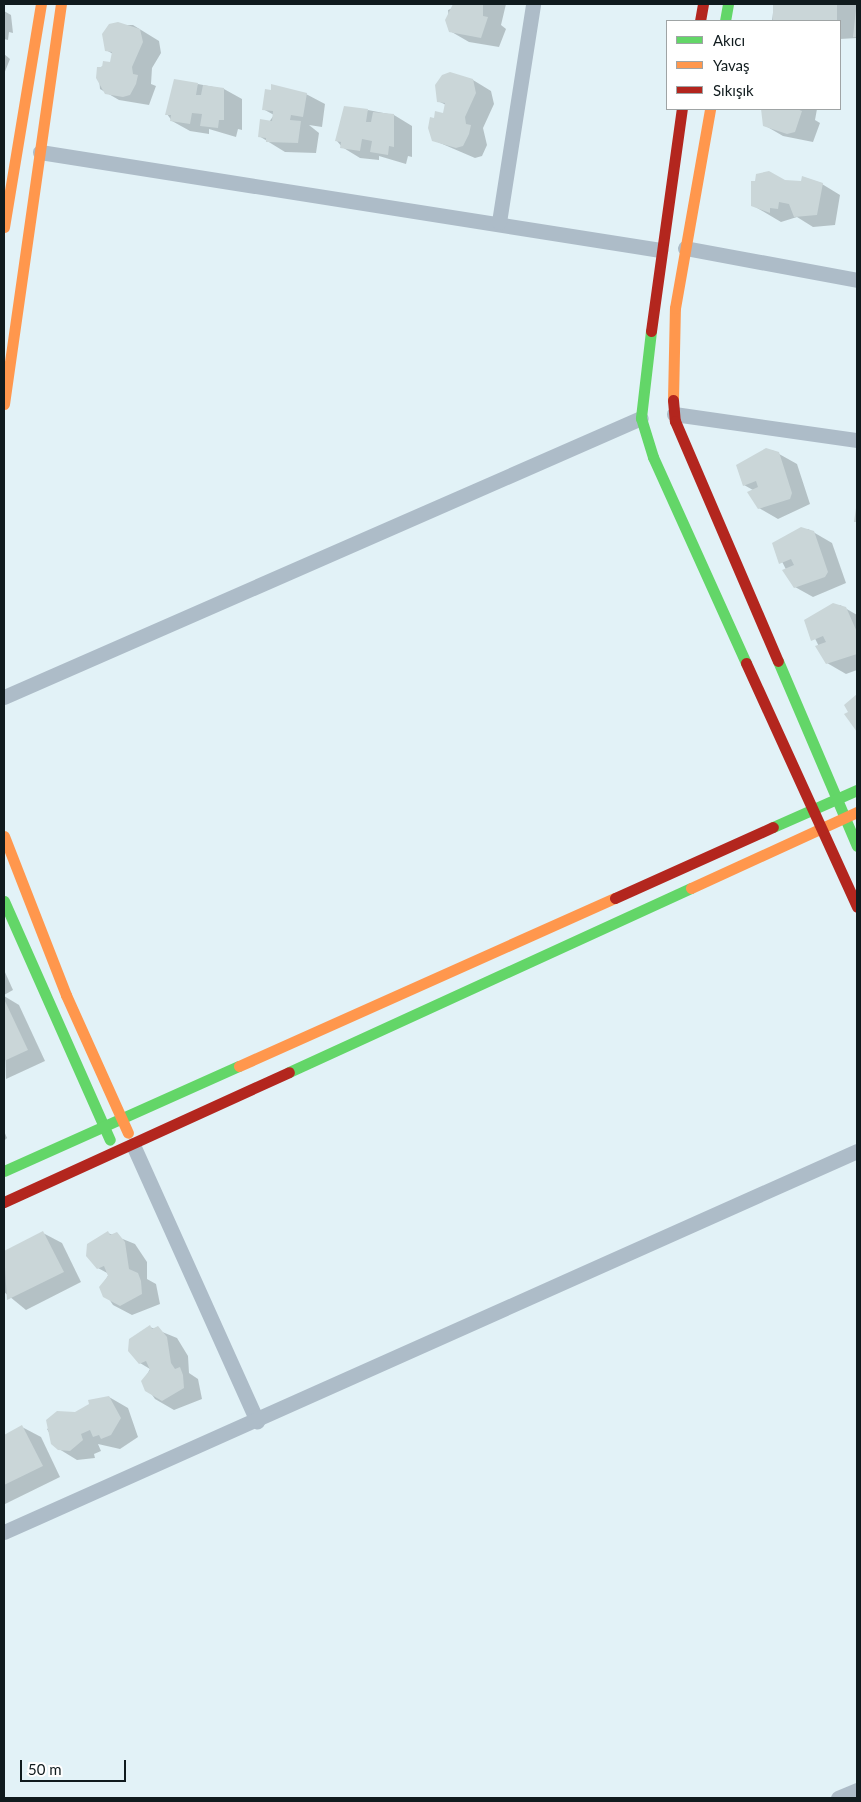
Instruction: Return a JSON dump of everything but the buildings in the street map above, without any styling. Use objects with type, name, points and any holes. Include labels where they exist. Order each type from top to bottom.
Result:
[{"type":"main road","points":[[4,228],[10,138],[41,4]]},
{"type":"main road","points":[[4,404],[61,4]]},
{"type":"main road","points":[[700,20],[703,4]]},
{"type":"main road","points":[[725,20],[728,4]]},
{"type":"main road","points":[[682,110],[660,250],[641,418],[653,457],[823,828],[857,907]]},
{"type":"main road","points":[[710,110],[675,308],[671,386],[674,414],[706,501],[839,798],[857,846]]},
{"type":"main road","points":[[4,1171],[857,790]]},
{"type":"main road","points":[[4,1202],[116,1153],[857,812]]},
{"type":"main road","points":[[4,836],[66,996],[133,1145]]},
{"type":"main road","points":[[4,901],[103,1128],[116,1153]]},
{"type":"street","points":[[499,222],[533,4]]},
{"type":"street","points":[[40,152],[499,222],[660,250]]},
{"type":"street","points":[[685,248],[857,280]]},
{"type":"street","points":[[674,414],[857,440]]},
{"type":"street","points":[[4,697],[641,418]]},
{"type":"street","points":[[133,1145],[257,1421]]},
{"type":"street","points":[[4,1532],[257,1421],[857,1151]]},
{"type":"street","points":[[838,1798],[857,1790]]},
{"type":"traffic: fast","points":[[725,20],[728,4]]},
{"type":"traffic: fast","points":[[651,331],[641,418],[653,457],[746,663]]},
{"type":"traffic: fast","points":[[778,661],[857,846]]},
{"type":"traffic: fast","points":[[773,827],[857,790]]},
{"type":"traffic: fast","points":[[289,1072],[691,888]]},
{"type":"traffic: fast","points":[[4,901],[110,1140]]},
{"type":"traffic: fast","points":[[4,1171],[239,1066]]},
{"type":"traffic: slow","points":[[4,227],[41,4]]},
{"type":"traffic: slow","points":[[4,404],[61,4]]},
{"type":"traffic: slow","points":[[673,400],[675,308],[710,110]]},
{"type":"traffic: slow","points":[[691,888],[857,812]]},
{"type":"traffic: slow","points":[[4,836],[66,995],[128,1133]]},
{"type":"traffic: slow","points":[[239,1066],[615,898]]},
{"type":"traffic: jam","points":[[700,20],[703,4]]},
{"type":"traffic: jam","points":[[651,331],[682,110]]},
{"type":"traffic: jam","points":[[673,400],[675,421],[778,661]]},
{"type":"traffic: jam","points":[[746,663],[857,907]]},
{"type":"traffic: jam","points":[[615,898],[773,827]]},
{"type":"traffic: jam","points":[[4,1202],[289,1072]]}]
